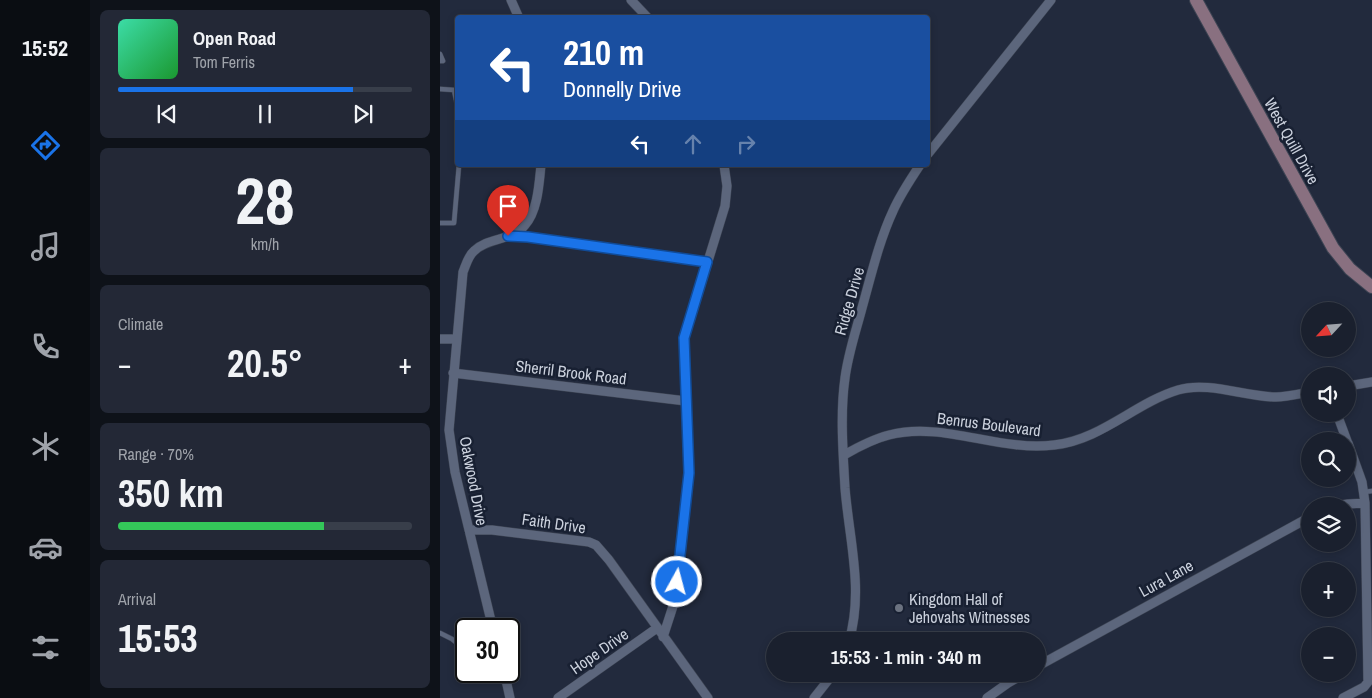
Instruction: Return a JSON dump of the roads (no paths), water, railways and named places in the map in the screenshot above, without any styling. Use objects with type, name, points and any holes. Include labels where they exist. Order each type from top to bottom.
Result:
[{"type":"street","points":[[511,0],[518,15]]},
{"type":"street","points":[[630,0],[645,15]]},
{"type":"street","points":[[930,151],[1051,0]]},
{"type":"street","name":"West Quill Drive","points":[[1196,0],[1333,248],[1350,269],[1372,287]]},
{"type":"street","name":"Oakwood Drive","points":[[490,618],[450,445],[449,430],[462,272],[472,252],[486,242],[508,236],[525,226],[532,213],[539,187],[541,167]]},
{"type":"street","points":[[663,637],[675,600],[689,473],[684,338],[727,197],[727,179],[724,167]]},
{"type":"street","name":"Ridge Drive","points":[[844,455],[843,411],[845,378],[850,350],[880,247],[893,211],[919,167]]},
{"type":"street","points":[[508,236],[528,237],[707,262]]},
{"type":"street","points":[[440,339],[456,338]]},
{"type":"street","name":"Sherril Brook Road","points":[[453,373],[686,401]]},
{"type":"street","points":[[1356,385],[1372,382]]},
{"type":"street","name":"Benrus Boulevard","points":[[844,455],[882,437],[910,432],[934,432],[1030,446],[1057,445],[1095,433],[1157,398],[1180,389],[1204,388],[1276,397],[1301,393]]},
{"type":"street","points":[[844,455],[846,500],[855,565],[856,600],[851,632]]},
{"type":"street","points":[[1343,698],[1364,687],[1368,682],[1370,609],[1365,503],[1368,492],[1356,463]]},
{"type":"street","points":[[1356,504],[1365,503]]},
{"type":"street","name":"Lura Lane","points":[[1046,662],[1301,521]]},
{"type":"street","name":"Faith Drive","points":[[469,530],[492,530],[589,542],[596,545],[609,560],[708,698]]},
{"type":"street","name":"Hope Drive","points":[[558,698],[657,628]]},
{"type":"street","points":[[814,698],[827,682]]},
{"type":"street","points":[[987,698],[1010,682]]},
{"type":"street","points":[[506,683],[510,698]]},
{"type":"lane","points":[[440,54],[443,61],[440,60]]},
{"type":"lane","points":[[440,89],[454,90],[455,95]]},
{"type":"lane","points":[[440,223],[454,223],[459,167]]},
{"type":"lane","points":[[440,633],[455,642]]},
{"type":"place","name":"Kingdom Hall of Jehovahs Witnesses","points":[[899,608]]}]
